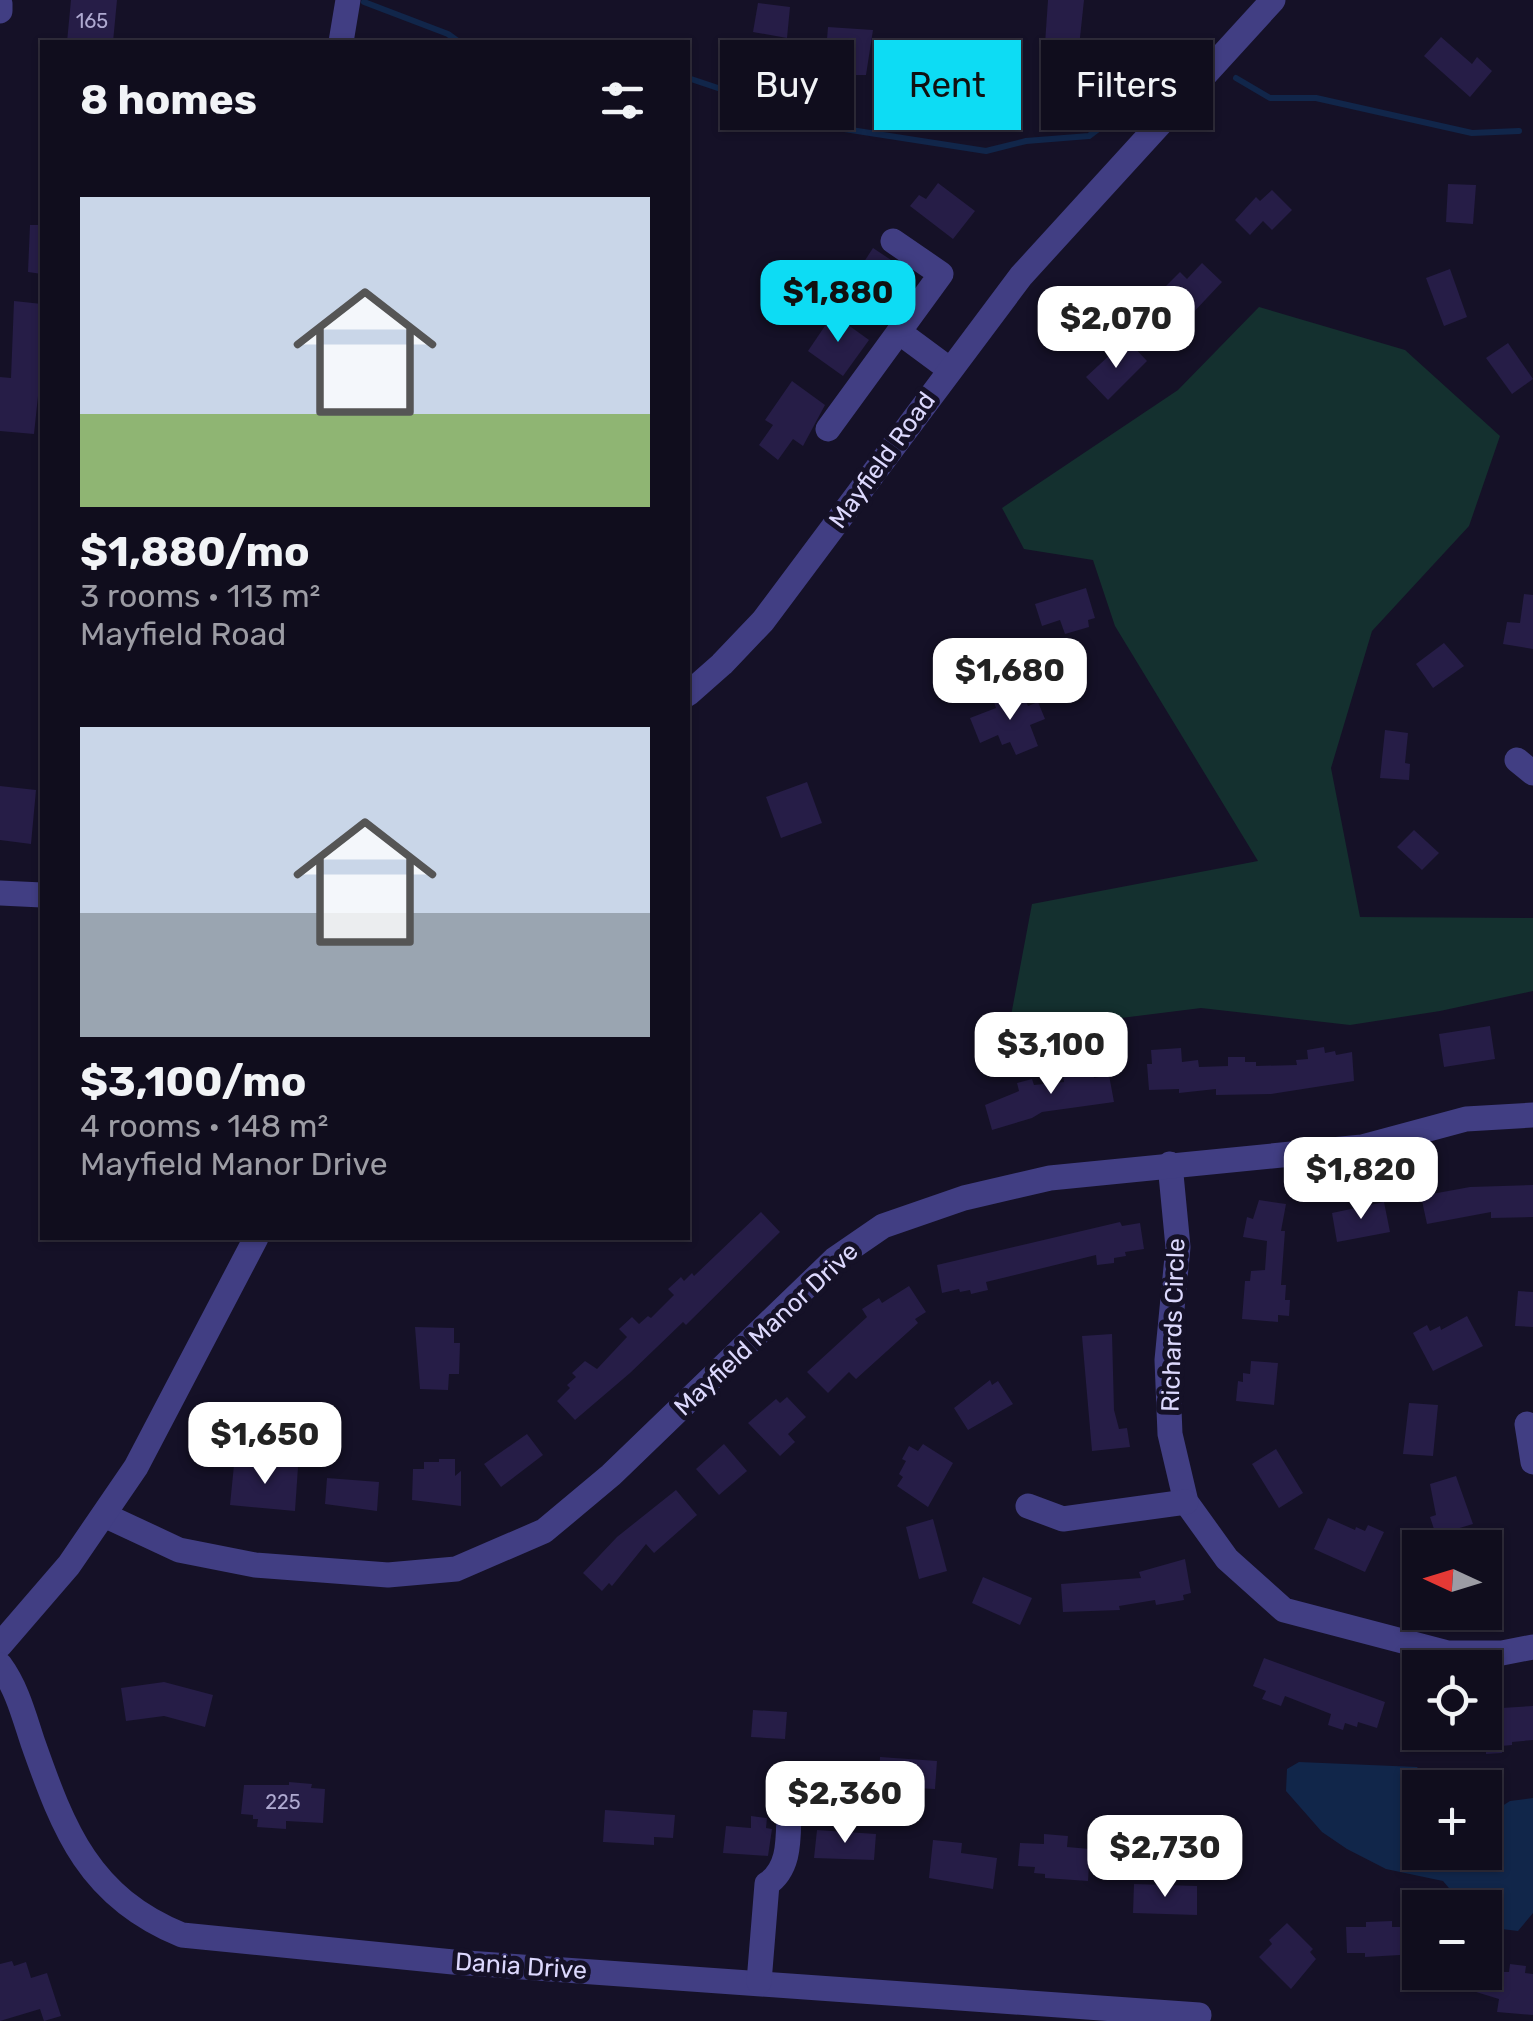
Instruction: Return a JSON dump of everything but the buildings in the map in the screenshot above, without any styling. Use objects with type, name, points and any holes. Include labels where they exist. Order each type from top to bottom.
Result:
[{"type":"street","points":[[341,40],[348,0]]},
{"type":"street","name":"Mayfield Road","points":[[690,692],[763,622],[1020,276],[1274,0]]},
{"type":"street","points":[[828,429],[941,274],[893,241]]},
{"type":"street","points":[[899,332],[949,369]]},
{"type":"street","points":[[0,892],[40,896]]},
{"type":"street","name":"Mayfield Manor Drive","points":[[104,1516],[179,1550],[255,1565],[388,1574],[456,1569],[544,1531],[610,1474],[835,1259],[883,1226],[964,1198],[1050,1178],[1362,1147],[1466,1119],[1533,1115]]},
{"type":"street","name":"Richards Circle","points":[[1170,1164],[1178,1247],[1167,1360],[1170,1434],[1186,1502],[1226,1559],[1284,1610],[1448,1653],[1502,1653],[1533,1647]]},
{"type":"street","points":[[0,1646],[69,1565],[136,1467],[255,1240]]},
{"type":"street","points":[[1527,1424],[1533,1462]]},
{"type":"street","points":[[1028,1506],[1063,1519],[1186,1502]]},
{"type":"street","name":"Dania Drive","points":[[0,1665],[14,1688],[55,1806],[83,1861],[122,1902],[157,1925],[182,1935],[452,1962],[1199,2014]]},
{"type":"street","points":[[759,1982],[767,1884],[776,1878],[784,1863],[790,1811]]},
{"type":"green space","points":[[1259,307],[1405,350],[1500,436],[1469,526],[1372,631],[1331,768],[1360,917],[1533,918],[1533,991],[1350,1025],[1201,1008],[1057,1026],[1010,1021],[1032,904],[1258,861],[1115,626],[1093,560],[1024,549],[1002,508],[1178,390]]},
{"type":"water","points":[[1299,1762],[1417,1767],[1419,1770],[1402,1770],[1402,1870],[1502,1870],[1502,1806],[1533,1798],[1533,1913],[1518,1931],[1502,1929],[1502,1890],[1451,1890],[1443,1881],[1386,1869],[1347,1849],[1322,1832],[1286,1791],[1287,1769]]},
{"type":"waterway","points":[[364,2],[456,40]]},
{"type":"waterway","points":[[1236,78],[1270,98],[1316,98],[1472,133],[1519,131]]},
{"type":"waterway","points":[[690,79],[838,128],[986,151],[1026,141],[1089,136],[1097,130]]}]
